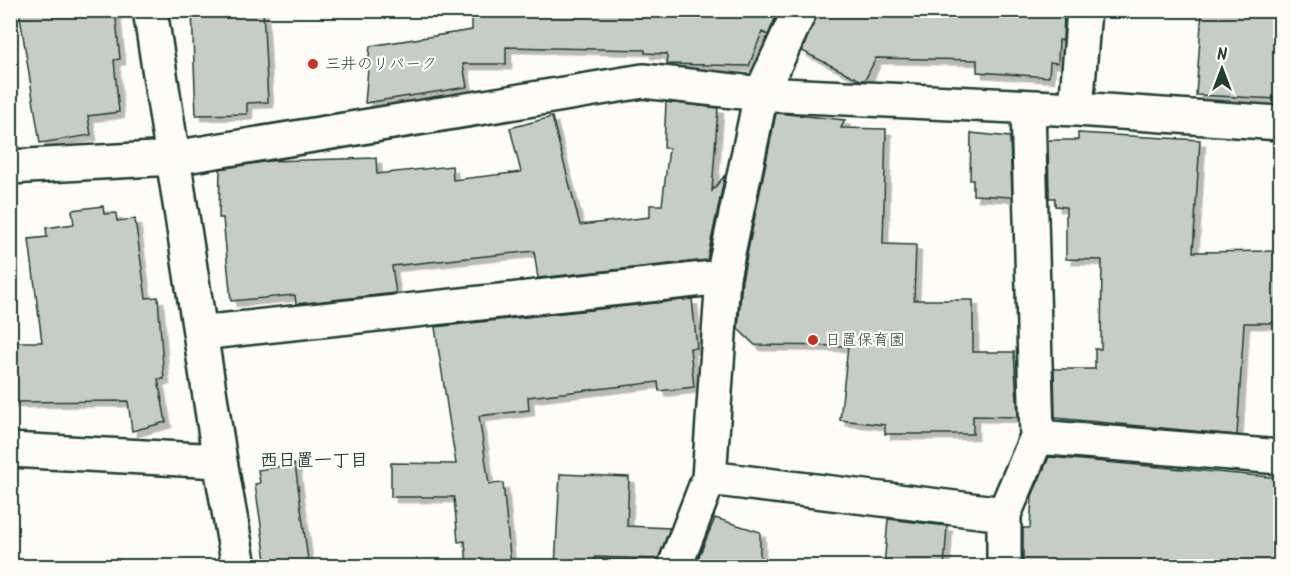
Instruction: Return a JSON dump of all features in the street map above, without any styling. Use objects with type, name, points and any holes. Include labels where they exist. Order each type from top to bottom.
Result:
[{"type":"street","points":[[150,10],[220,461],[239,567]]},
{"type":"street","points":[[675,567],[709,478],[723,277],[761,94],[800,10]]},
{"type":"street","points":[[1076,109],[1084,10]]},
{"type":"street","points":[[10,167],[173,158],[643,81],[761,94],[1076,109],[1281,123]]},
{"type":"street","points":[[1004,567],[1004,514],[1036,437],[1028,108]]},
{"type":"street","points":[[200,333],[723,277]]},
{"type":"street","points":[[1036,437],[1281,457]]},
{"type":"street","points":[[10,450],[220,461]]},
{"type":"street","points":[[709,478],[1004,514]]},
{"type":"building","points":[[19,10],[115,10],[120,59],[114,60],[119,112],[88,116],[91,135],[40,143]]},
{"type":"building","points":[[192,10],[263,10],[268,102],[247,103],[247,114],[196,115]]},
{"type":"building","points":[[472,10],[779,10],[768,35],[762,32],[749,66],[667,64],[667,54],[645,53],[645,50],[506,47],[506,64],[463,64],[467,87],[365,103],[370,46],[472,30]]},
{"type":"building","points":[[818,10],[957,10],[1026,15],[1026,10],[1064,10],[1063,40],[1059,40],[1058,63],[1050,62],[1049,77],[977,72],[977,60],[876,58],[865,80],[860,80],[802,51]]},
{"type":"building","points":[[1202,10],[1281,10],[1281,99],[1196,95]]},
{"type":"building","points":[[666,102],[718,108],[712,191],[725,175],[707,260],[538,278],[534,251],[392,266],[396,293],[296,304],[295,295],[231,301],[223,218],[219,218],[220,169],[269,161],[376,158],[377,174],[452,166],[453,180],[521,172],[510,128],[552,117],[580,225],[650,217],[650,205],[662,205],[669,148],[664,148]]},
{"type":"building","points":[[776,113],[845,120],[841,128],[886,129],[883,244],[916,245],[914,300],[973,300],[973,352],[1014,352],[1018,417],[973,416],[973,434],[885,434],[885,425],[840,420],[848,346],[755,345],[738,329],[742,280]]},
{"type":"building","points":[[971,133],[1010,137],[1012,197],[973,195],[973,180],[970,180]]},
{"type":"building","points":[[1078,133],[1200,140],[1193,252],[1281,251],[1281,323],[1244,323],[1237,435],[1055,418],[1054,369],[1095,369],[1095,349],[1101,349],[1102,260],[1066,259],[1066,207],[1055,206],[1055,198],[1049,198],[1048,140],[1078,140]]},
{"type":"building","points":[[103,206],[104,214],[116,213],[117,221],[135,219],[146,298],[158,297],[164,379],[158,379],[166,422],[132,431],[128,401],[10,402],[10,342],[42,342],[29,239],[47,237],[46,228],[74,224],[72,210]]},
{"type":"building","points":[[692,299],[697,348],[690,348],[694,387],[659,391],[658,382],[528,397],[529,410],[479,416],[489,484],[503,483],[511,567],[467,567],[465,541],[458,542],[454,497],[391,497],[391,463],[456,464],[435,327]]},
{"type":"building","points":[[1049,457],[1281,478],[1281,567],[1023,567],[1023,528],[1030,528],[1032,496]]},
{"type":"building","points":[[295,464],[309,567],[267,567],[255,484],[260,483],[258,470]]},
{"type":"building","points":[[560,474],[629,477],[627,526],[670,528],[658,559],[595,557],[594,567],[555,567]]},
{"type":"building","points":[[715,518],[760,532],[760,567],[698,567],[700,561],[697,561]]},
{"type":"building","points":[[888,519],[947,526],[944,567],[884,567]]},
{"type":"place","name":"三井のリパーク","points":[[313,64]]},
{"type":"place","name":"日置保育園","points":[[813,340]]},
{"type":"district","name":"西日置一丁目","points":[[314,461]]}]
